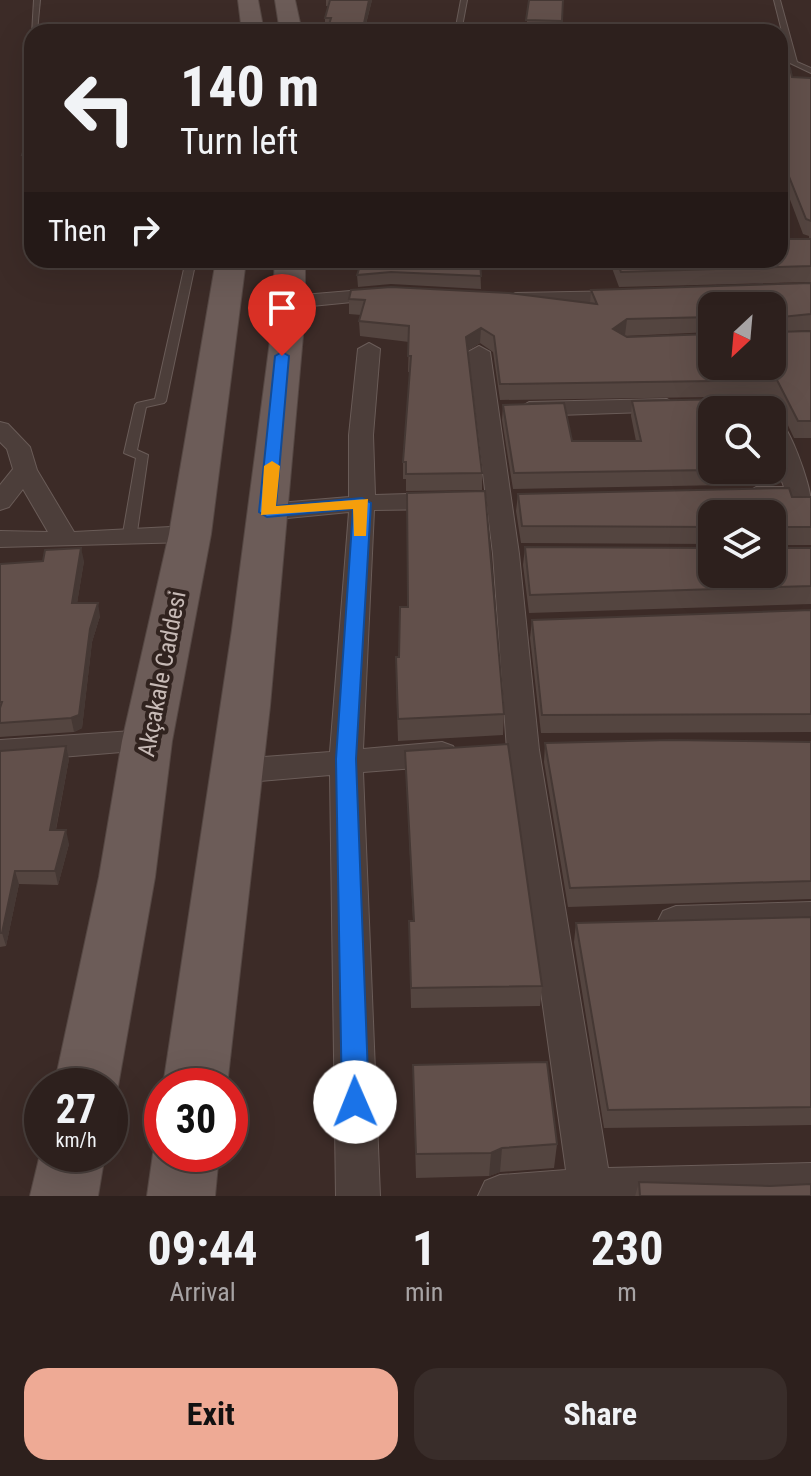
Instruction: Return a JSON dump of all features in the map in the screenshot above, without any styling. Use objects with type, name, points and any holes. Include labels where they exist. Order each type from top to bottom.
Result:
[{"type":"main road","points":[[248,0],[252,24]]},
{"type":"main road","points":[[285,0],[290,24]]},
{"type":"main road","name":"Akçakale Caddesi","points":[[90,1068],[127,877],[147,741],[190,534],[230,268]]},
{"type":"main road","points":[[197,1068],[267,512],[290,281]]},
{"type":"main road","points":[[64,1196],[69,1172]]},
{"type":"main road","points":[[181,1196],[184,1172]]},
{"type":"street","points":[[290,281],[405,294]]},
{"type":"street","points":[[491,298],[648,297]]},
{"type":"street","points":[[358,1196],[346,759],[362,503],[361,435],[369,349]]},
{"type":"street","points":[[479,352],[484,410],[506,554],[511,626],[512,750],[567,925],[590,1192]]},
{"type":"street","points":[[484,410],[687,405]]},
{"type":"street","points":[[0,429],[18,447],[25,470],[66,540]]},
{"type":"street","points":[[736,495],[805,494],[786,452]]},
{"type":"street","points":[[0,502],[25,470]]},
{"type":"street","points":[[267,512],[362,503],[530,499]]},
{"type":"street","points":[[0,539],[129,539],[190,534]]},
{"type":"street","points":[[506,554],[538,554]]},
{"type":"street","points":[[511,626],[541,625]]},
{"type":"street","points":[[0,751],[147,741]]},
{"type":"street","points":[[236,771],[346,759],[512,750]]},
{"type":"street","points":[[643,922],[811,917]]},
{"type":"street","points":[[500,1196],[811,1184]]},
{"type":"lane","points":[[35,24],[37,0]]},
{"type":"lane","points":[[460,24],[464,0]]},
{"type":"lane","points":[[777,0],[783,24]]},
{"type":"lane","points":[[788,41],[794,63],[811,73]]},
{"type":"lane","points":[[796,75],[811,73]]},
{"type":"lane","points":[[129,539],[142,455],[130,453],[141,405],[160,401],[189,268]]},
{"type":"building","points":[[330,0],[369,0],[364,24],[329,24],[331,18],[325,18]]},
{"type":"building","points":[[529,0],[563,0],[562,21],[526,20]]},
{"type":"building","points":[[788,68],[792,77],[811,78],[811,221],[806,219],[788,174]]},
{"type":"building","points":[[788,239],[811,239],[811,266],[788,267]]},
{"type":"building","points":[[359,268],[480,268],[481,276],[391,272],[357,275]]},
{"type":"building","points":[[619,268],[748,268],[621,272]]},
{"type":"building","points":[[811,283],[811,314],[786,317],[786,292],[698,292],[698,317],[627,319],[613,329],[627,337],[698,334],[698,380],[777,380],[500,384],[494,336],[481,328],[466,337],[482,473],[406,474],[406,462],[403,462],[411,356],[408,356],[409,326],[359,321],[365,300],[349,299],[351,290],[391,287],[509,293],[597,304],[591,290]]},
{"type":"building","points":[[811,331],[811,421],[798,421],[777,380],[786,380],[786,332]]},
{"type":"building","points":[[698,400],[698,470],[514,473],[503,405],[564,403],[572,441],[641,441],[632,401]]},
{"type":"building","points":[[789,488],[792,497],[811,497],[811,527],[786,527],[786,500],[698,500],[698,527],[522,526],[518,494]]},
{"type":"building","points":[[485,491],[504,714],[398,719],[396,657],[399,657],[400,607],[408,607],[407,493]]},
{"type":"building","points":[[525,547],[698,548],[698,588],[749,588],[530,595]]},
{"type":"building","points":[[81,548],[72,603],[98,603],[90,629],[79,715],[0,723],[0,564],[43,561],[45,550]]},
{"type":"building","points":[[786,548],[811,548],[811,586],[786,587]]},
{"type":"building","points":[[811,610],[811,714],[542,715],[532,620]]},
{"type":"building","points":[[670,740],[811,742],[811,881],[570,888],[545,743]]},
{"type":"building","points":[[508,744],[542,986],[411,988],[409,921],[414,921],[405,751]]},
{"type":"building","points":[[66,746],[50,830],[66,830],[55,871],[15,871],[0,933],[0,751]]},
{"type":"building","points":[[811,917],[811,1107],[608,1110],[576,923]]},
{"type":"building","points":[[547,1062],[557,1144],[502,1148],[491,1153],[416,1154],[413,1065]]},
{"type":"building","points":[[639,1182],[770,1186],[811,1184],[811,1196],[640,1196]]},
{"type":"slow traffic","points":[[272,466],[267,512],[362,503],[360,532]]},
{"type":"route","points":[[282,356],[267,512],[362,503],[346,759],[355,1102]]}]
